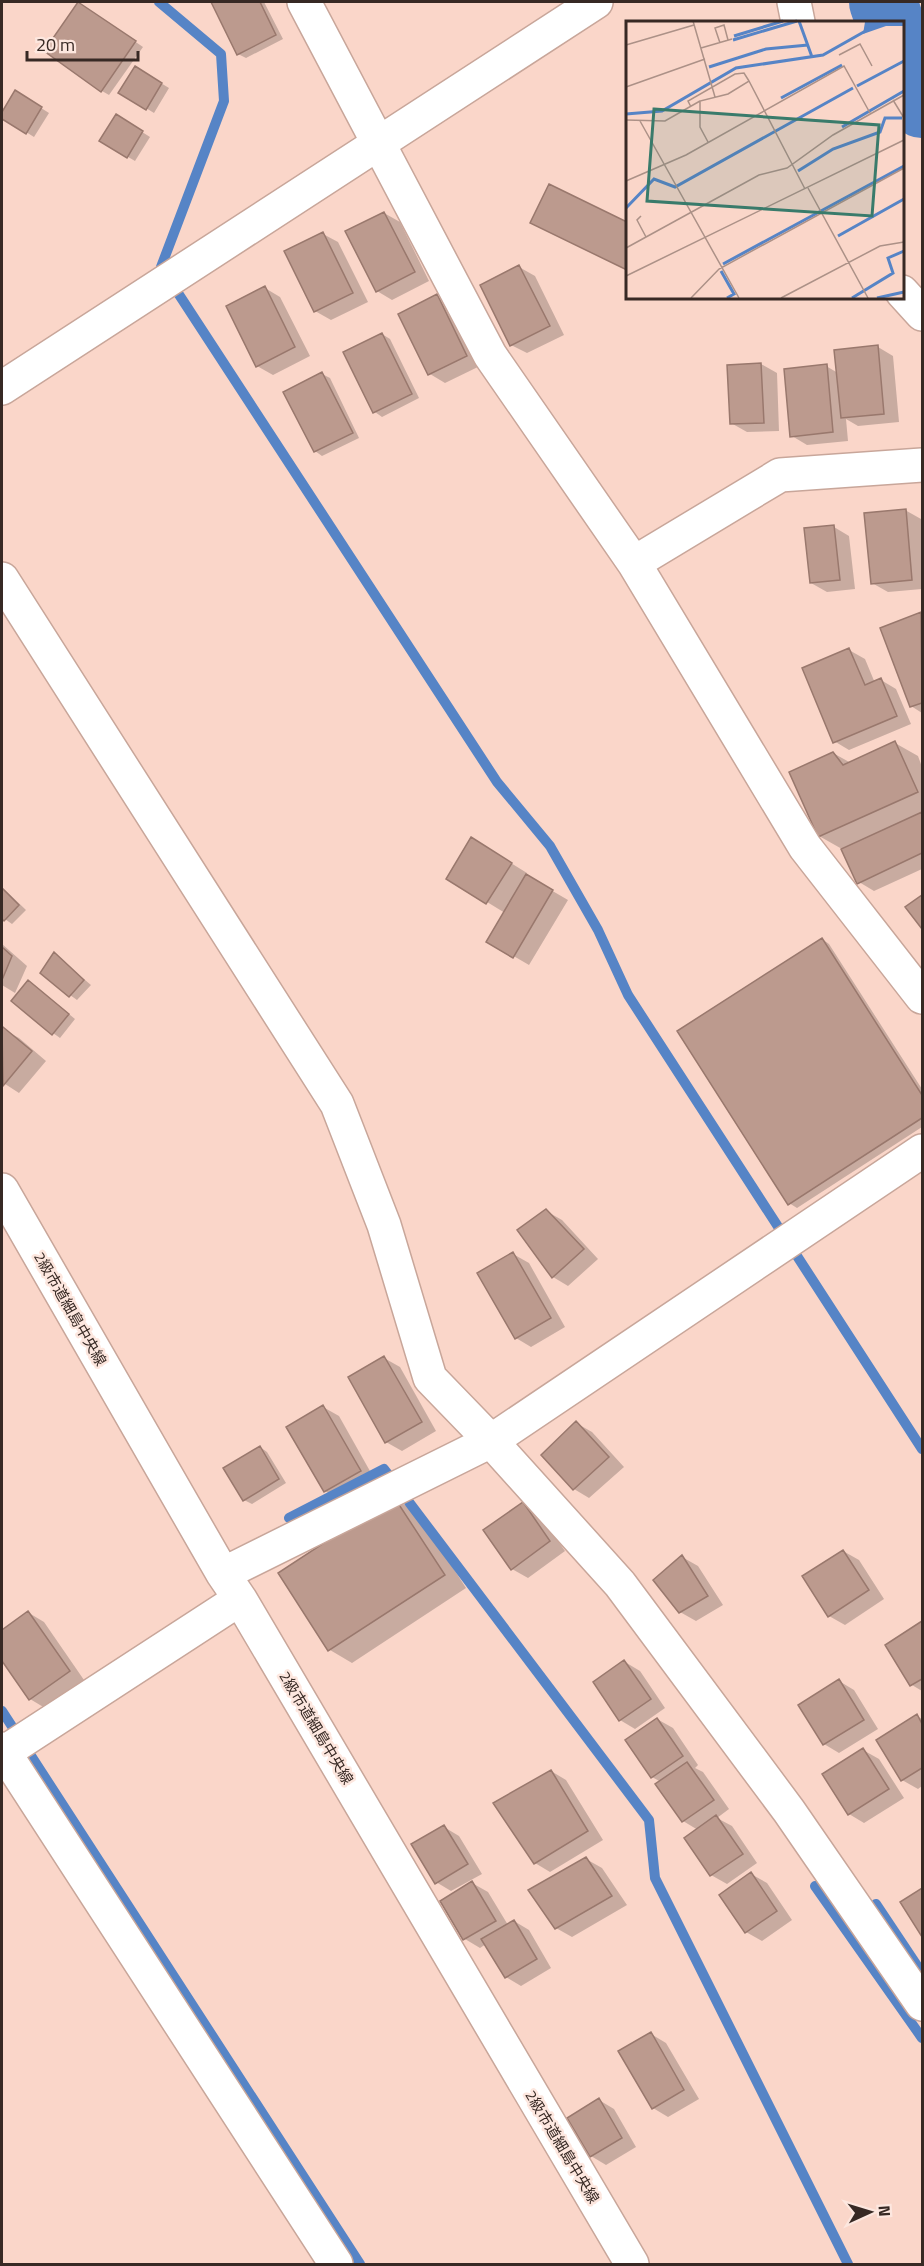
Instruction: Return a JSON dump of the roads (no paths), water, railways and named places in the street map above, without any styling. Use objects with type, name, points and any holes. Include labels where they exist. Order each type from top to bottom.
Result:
[{"type":"street","points":[[304,2],[490,355],[634,563],[805,847],[922,997]]},
{"type":"street","points":[[2,388],[596,2]]},
{"type":"street","points":[[794,2],[798,21]]},
{"type":"street","points":[[903,293],[922,314]]},
{"type":"street","points":[[634,563],[780,475],[922,465]]},
{"type":"street","points":[[2,579],[337,1104],[384,1225],[430,1378],[491,1441],[620,1584],[789,1811],[922,2004]]},
{"type":"street","points":[[336,2265],[2,1752],[231,1587],[491,1441],[922,1151]]},
{"type":"street","name":"2級市道細島中央線","points":[[2,1190],[231,1587],[632,2265]]},
{"type":"waterway","points":[[159,2],[221,54],[224,101],[161,267],[497,782],[550,846],[598,930],[628,995],[922,1449]]},
{"type":"waterway","points":[[883,2],[890,21]]},
{"type":"waterway","points":[[903,56],[922,104]]},
{"type":"waterway","points":[[289,1518],[384,1469],[649,1820],[655,1878],[848,2264]]},
{"type":"waterway","points":[[2,1711],[360,2264]]},
{"type":"waterway","points":[[815,1886],[922,2038]]},
{"type":"waterway","points":[[876,1904],[922,1973]]}]
